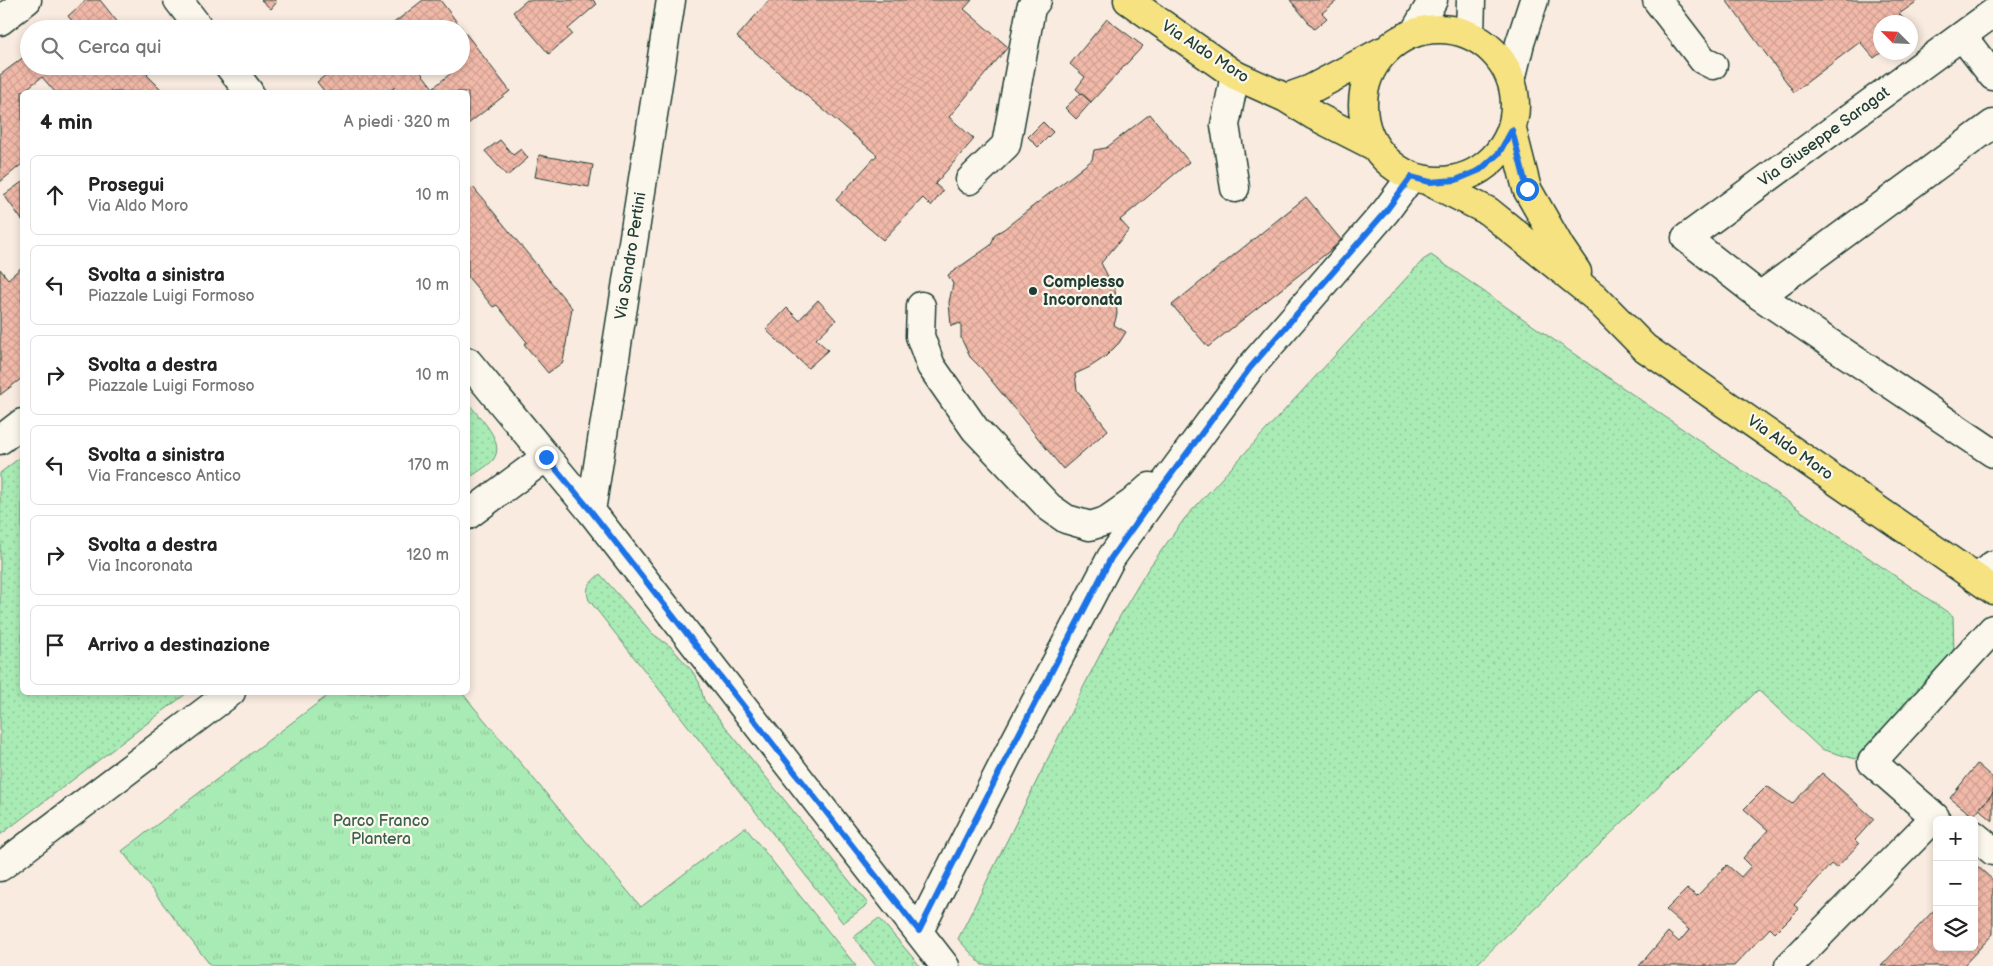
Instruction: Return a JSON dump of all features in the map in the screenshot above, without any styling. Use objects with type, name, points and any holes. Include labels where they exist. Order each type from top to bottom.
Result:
[{"type":"main road","name":"Via Aldo Moro","points":[[1128,0],[1235,75],[1286,98],[1315,116],[1374,146]]},
{"type":"main road","points":[[1286,98],[1311,90],[1385,51],[1399,40],[1414,32],[1437,28],[1459,31],[1480,40],[1499,57],[1511,80],[1516,105],[1512,130],[1499,153],[1480,170],[1456,180],[1421,179],[1390,165],[1374,146],[1364,122],[1363,97],[1370,72],[1385,51]]},
{"type":"main road","name":"Via Aldo Moro","points":[[1512,130],[1527,189],[1560,247],[1595,298]]},
{"type":"main road","name":"Via Aldo Moro","points":[[1421,179],[1488,211],[1595,298],[1645,348],[1988,578]]},
{"type":"street","points":[[0,21],[27,0]]},
{"type":"street","points":[[178,0],[193,20]]},
{"type":"street","name":"Via Sandro Pertini","points":[[591,511],[671,0]]},
{"type":"street","points":[[1414,32],[1433,0]]},
{"type":"street","points":[[1470,36],[1471,0]]},
{"type":"street","points":[[1511,80],[1520,43],[1534,0]]},
{"type":"street","points":[[1657,0],[1703,60],[1713,65]]},
{"type":"street","points":[[970,180],[1006,145],[1034,4]]},
{"type":"street","name":"Via Giuseppe Saragat","points":[[1760,296],[1686,238],[1993,13]]},
{"type":"street","points":[[1962,36],[1993,76]]},
{"type":"street","points":[[236,75],[247,90]]},
{"type":"street","points":[[1235,75],[1224,125],[1236,188]]},
{"type":"street","points":[[1993,124],[1760,296],[1993,453]]},
{"type":"street","points":[[919,931],[1111,558],[1250,368],[1386,211],[1421,179]]},
{"type":"street","points":[[921,306],[920,336],[931,366],[975,429],[1049,507],[1066,520],[1090,526],[1106,521],[1132,503],[1167,471],[1180,462]]},
{"type":"street","points":[[470,364],[591,511],[945,966]]},
{"type":"street","points":[[0,440],[20,425]]},
{"type":"street","points":[[470,514],[546,457]]},
{"type":"street","points":[[1082,525],[1111,558]]},
{"type":"street","points":[[1940,816],[1872,762],[1993,629]]},
{"type":"street","points":[[0,867],[228,695]]},
{"type":"street","points":[[1789,966],[1933,828]]},
{"type":"street","points":[[1978,838],[1993,851]]},
{"type":"green space","points":[[1431,255],[1953,616],[1954,655],[1855,759],[1821,749],[1758,690],[1475,966],[982,965],[958,939],[1085,684],[1120,616],[1148,569],[1185,518],[1423,260]]},
{"type":"green space","points":[[470,405],[494,437],[496,453],[488,465],[470,478]]},
{"type":"green space","points":[[20,458],[20,695],[184,695],[0,835],[0,473]]},
{"type":"green space","points":[[600,574],[653,634],[671,647],[692,671],[699,682],[704,700],[868,904],[843,923],[589,600],[588,588],[591,582]]},
{"type":"green space","name":"Parco Franco Plantera","points":[[328,695],[464,695],[641,907],[745,827],[856,966],[211,966],[122,851]]},
{"type":"green space","points":[[879,918],[920,966],[876,966],[854,937]]},
{"type":"building","points":[[86,0],[100,0],[116,20],[71,20],[68,16]]},
{"type":"building","points":[[261,0],[275,0],[276,3],[271,9]]},
{"type":"building","points":[[423,0],[440,0],[455,20],[397,20]]},
{"type":"building","points":[[527,0],[593,0],[597,4],[568,29],[572,34],[549,54],[513,12]]},
{"type":"building","points":[[769,0],[972,0],[964,9],[1008,47],[949,117],[974,139],[935,184],[943,191],[931,206],[923,198],[883,240],[836,200],[877,155],[737,37]]},
{"type":"building","points":[[1290,0],[1338,0],[1322,13],[1327,18],[1314,29]]},
{"type":"building","points":[[1726,0],[1919,0],[1900,15],[1873,15],[1873,57],[1860,42],[1794,92]]},
{"type":"building","points":[[1107,19],[1143,46],[1091,102],[1076,89],[1085,77],[1070,64]]},
{"type":"building","points":[[470,39],[510,91],[470,122],[470,90],[398,90],[396,87],[391,90],[323,90],[317,82],[326,75],[423,75],[433,88],[449,75],[470,75]]},
{"type":"building","points":[[20,60],[20,75],[147,75],[162,90],[53,90],[42,77],[25,90],[20,90],[20,166],[0,182],[0,75]]},
{"type":"building","points":[[1081,93],[1091,102],[1076,119],[1065,108]]},
{"type":"building","name":"Complesso Incoronata","points":[[1150,114],[1189,162],[1120,220],[1129,230],[1101,263],[1115,290],[1117,314],[1114,325],[1126,332],[1119,343],[1105,357],[1075,374],[1077,390],[1108,430],[1063,469],[982,369],[970,357],[961,338],[961,323],[951,326],[949,302],[953,284],[948,275],[991,245],[995,234],[1092,160],[1094,150],[1106,148]]},
{"type":"building","points":[[1043,122],[1053,132],[1038,147],[1028,137]]},
{"type":"building","points":[[500,140],[513,155],[521,149],[528,158],[507,176],[485,151]]},
{"type":"building","points":[[539,155],[593,165],[589,187],[535,177]]},
{"type":"building","points":[[20,183],[20,217],[4,195]]},
{"type":"building","points":[[473,187],[572,308],[563,362],[548,373],[524,344],[527,342],[497,305],[493,307],[470,279],[470,190]]},
{"type":"building","points":[[1306,197],[1342,241],[1208,347],[1172,305]]},
{"type":"building","points":[[0,269],[8,279],[20,269],[20,380],[0,395]]},
{"type":"building","points":[[818,300],[836,320],[816,339],[828,350],[808,368],[766,330],[787,308],[799,320]]},
{"type":"building","points":[[1977,764],[1993,778],[1993,793],[1973,816],[1950,798]]},
{"type":"building","points":[[1822,773],[1874,819],[1855,840],[1859,844],[1836,868],[1831,864],[1794,905],[1799,909],[1775,933],[1770,928],[1734,966],[1639,966],[1668,932],[1679,942],[1689,930],[1666,910],[1687,889],[1697,896],[1727,865],[1741,877],[1751,866],[1743,858],[1768,830],[1744,809],[1767,786],[1792,804]]},
{"type":"building","points":[[1993,793],[1993,821],[1979,809]]},
{"type":"building","points":[[1978,867],[1993,880],[1993,934],[1978,950]]},
{"type":"building","points":[[1933,911],[1933,951],[1977,951],[1963,966],[1881,966]]},
{"type":"place","name":"Complesso Incoronata","points":[[1033,291]]},
{"type":"route","points":[[546,457],[591,511],[919,931],[1111,558],[1250,368],[1386,211],[1411,177],[1430,182],[1456,180],[1480,170],[1499,153],[1512,130],[1527,189]]}]
